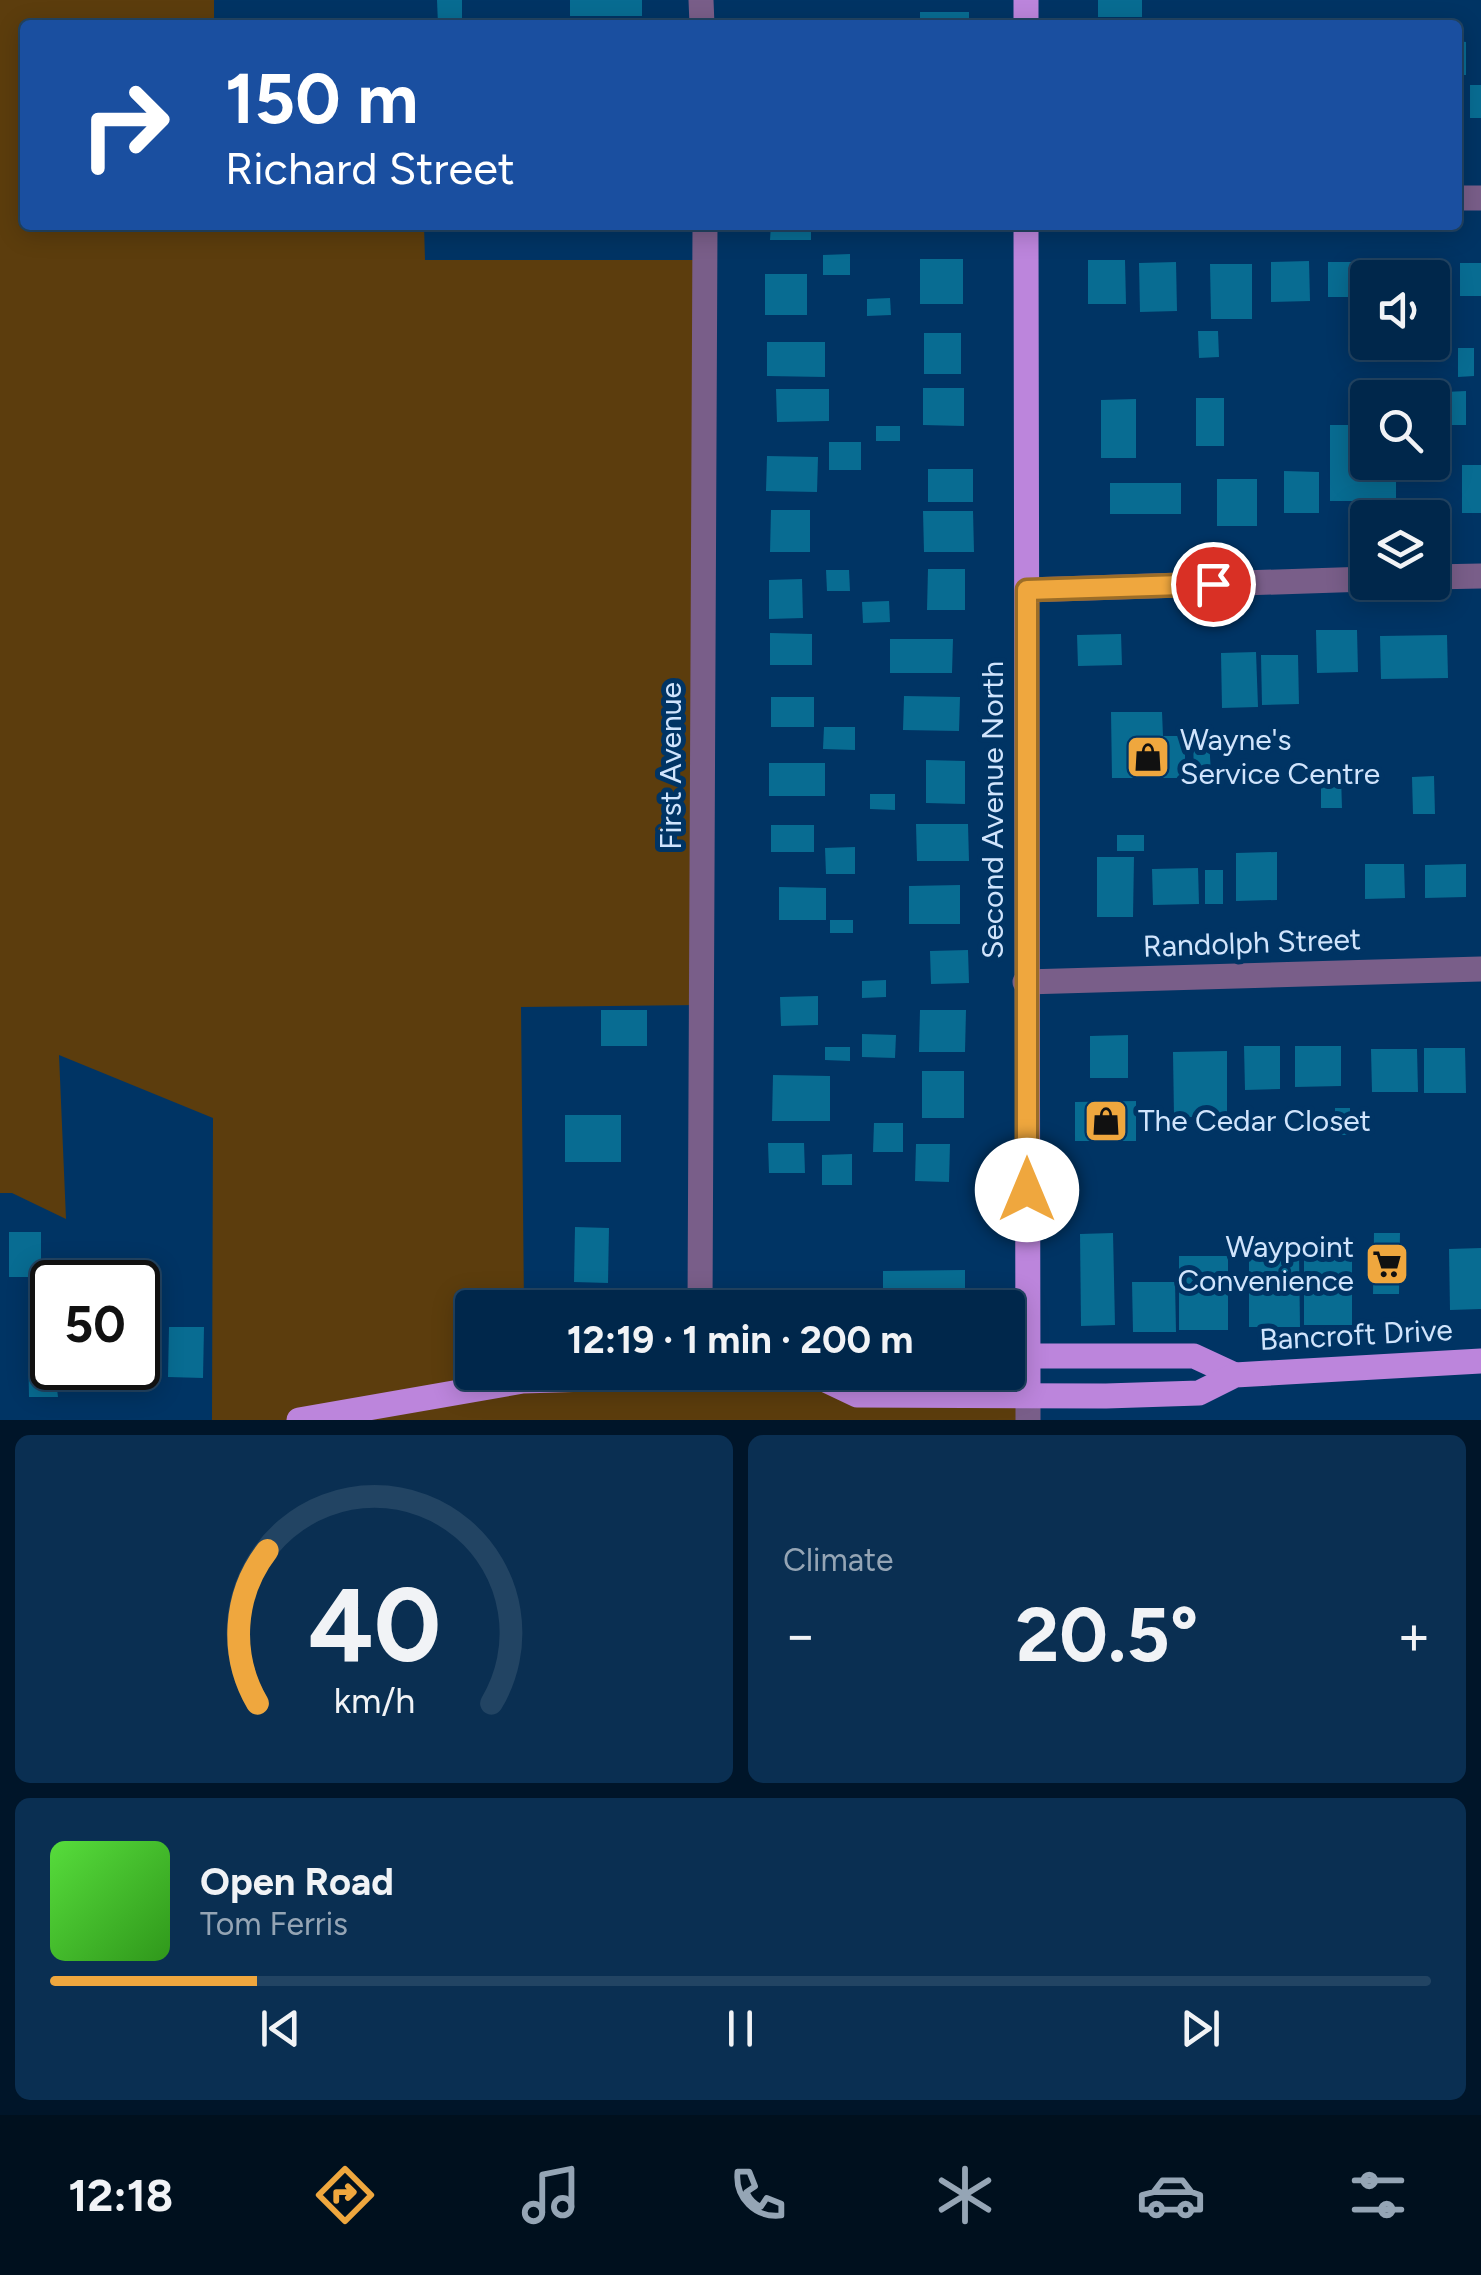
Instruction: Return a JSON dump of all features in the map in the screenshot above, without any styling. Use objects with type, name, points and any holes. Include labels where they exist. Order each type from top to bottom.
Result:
[{"type":"main road","name":"Second Avenue North","points":[[1019,1290],[1025,982],[1026,230]]},
{"type":"main road","name":"Bancroft Drive","points":[[1025,1356],[1194,1356],[1235,1375]]},
{"type":"main road","name":"Bancroft Drive","points":[[848,1390],[857,1395],[1028,1408],[1200,1393],[1235,1375],[1481,1361]]},
{"type":"main road","name":"Bancroft Drive","points":[[299,1420],[471,1390]]},
{"type":"street","name":"First Avenue","points":[[700,1290],[704,230]]},
{"type":"street","points":[[1450,577],[1481,576]]},
{"type":"street","points":[[1027,590],[1350,580]]},
{"type":"street","name":"Randolph Street","points":[[1025,982],[1481,969]]},
{"type":"shaded area","points":[[0,0],[214,0],[214,20],[20,20],[20,230],[424,230],[425,260],[703,260],[700,1005],[521,1007],[524,1290],[455,1290],[455,1390],[844,1390],[857,1398],[1026,1397],[1026,1420],[212,1420],[213,1118],[59,1055],[66,1219],[12,1193],[0,1193]]},
{"type":"building","points":[[437,0],[462,0],[462,20],[438,20]]},
{"type":"building","points":[[570,0],[642,0],[642,16],[570,16]]},
{"type":"building","points":[[1098,0],[1142,0],[1142,17],[1098,17]]},
{"type":"building","points":[[920,12],[969,12],[969,20],[920,20]]},
{"type":"building","points":[[1462,42],[1466,42],[1466,75],[1462,75]]},
{"type":"building","points":[[1470,85],[1481,85],[1481,118],[1470,118]]},
{"type":"building","points":[[771,230],[811,230],[811,240],[770,240]]},
{"type":"building","points":[[850,254],[850,275],[823,275],[823,255]]},
{"type":"building","points":[[920,259],[963,259],[963,304],[920,304]]},
{"type":"building","points":[[1088,260],[1125,260],[1126,304],[1088,304]]},
{"type":"building","points":[[1309,261],[1310,301],[1271,302],[1271,262]]},
{"type":"building","points":[[1176,262],[1177,311],[1140,312],[1139,263]]},
{"type":"building","points":[[1328,262],[1350,262],[1350,297],[1328,297]]},
{"type":"building","points":[[1460,263],[1481,263],[1481,296],[1460,296]]},
{"type":"building","points":[[1210,264],[1252,264],[1252,319],[1211,319]]},
{"type":"building","points":[[765,274],[807,274],[807,315],[765,315]]},
{"type":"building","points":[[890,298],[891,315],[867,316],[867,299]]},
{"type":"building","points":[[1198,331],[1218,331],[1219,357],[1199,358]]},
{"type":"building","points":[[924,333],[961,333],[961,374],[924,374]]},
{"type":"building","points":[[767,342],[825,342],[825,377],[767,376]]},
{"type":"building","points":[[1458,348],[1474,348],[1474,376],[1458,377]]},
{"type":"building","points":[[923,388],[964,388],[964,426],[923,425]]},
{"type":"building","points":[[776,389],[829,389],[829,421],[777,422]]},
{"type":"building","points":[[1466,391],[1466,425],[1450,425],[1450,392]]},
{"type":"building","points":[[1196,398],[1224,398],[1224,446],[1196,446]]},
{"type":"building","points":[[1136,399],[1136,458],[1101,458],[1101,400]]},
{"type":"building","points":[[1330,425],[1350,425],[1350,480],[1396,480],[1396,500],[1330,501]]},
{"type":"building","points":[[876,426],[900,426],[900,441],[876,441]]},
{"type":"building","points":[[829,442],[861,442],[861,470],[829,470]]},
{"type":"building","points":[[767,456],[818,457],[817,492],[766,491]]},
{"type":"building","points":[[1462,465],[1481,465],[1481,513],[1462,513]]},
{"type":"building","points":[[928,469],[973,469],[973,502],[928,502]]},
{"type":"building","points":[[1284,471],[1319,472],[1319,513],[1284,513]]},
{"type":"building","points":[[1217,479],[1257,479],[1257,526],[1217,526]]},
{"type":"building","points":[[1110,483],[1181,483],[1181,514],[1110,514]]},
{"type":"building","points":[[771,510],[810,510],[810,552],[770,552]]},
{"type":"building","points":[[923,511],[973,511],[974,552],[924,552]]},
{"type":"building","points":[[928,569],[965,569],[965,610],[927,610]]},
{"type":"building","points":[[826,570],[849,570],[850,591],[827,591]]},
{"type":"building","points":[[802,579],[803,618],[769,619],[769,580]]},
{"type":"building","points":[[889,601],[890,622],[863,623],[862,602]]},
{"type":"building","points":[[1316,630],[1357,630],[1358,672],[1317,673]]},
{"type":"building","points":[[770,633],[812,634],[812,665],[770,665]]},
{"type":"building","points":[[1121,634],[1122,665],[1078,666],[1077,635]]},
{"type":"building","points":[[1447,635],[1448,678],[1381,679],[1380,636]]},
{"type":"building","points":[[890,639],[953,639],[952,673],[890,673]]},
{"type":"building","points":[[1256,652],[1258,707],[1222,708],[1221,653]]},
{"type":"building","points":[[1261,655],[1298,655],[1299,704],[1262,705]]},
{"type":"building","points":[[904,696],[960,697],[959,731],[903,730]]},
{"type":"building","points":[[771,697],[814,697],[814,727],[771,727]]},
{"type":"building","name":"Wayne's Service Centre","points":[[1111,712],[1162,712],[1163,736],[1185,736],[1185,778],[1112,778]]},
{"type":"building","points":[[824,727],[855,727],[855,750],[823,749]]},
{"type":"building","points":[[1193,740],[1209,740],[1211,773],[1194,774]]},
{"type":"building","points":[[926,760],[965,761],[965,804],[926,803]]},
{"type":"building","points":[[769,763],[825,763],[825,796],[769,796]]},
{"type":"building","points":[[1434,776],[1435,814],[1413,814],[1412,777]]},
{"type":"building","points":[[1341,777],[1342,808],[1321,808],[1321,778]]},
{"type":"building","points":[[870,794],[895,794],[895,810],[870,809]]},
{"type":"building","points":[[916,824],[968,824],[969,861],[917,861]]},
{"type":"building","points":[[771,825],[814,825],[814,852],[771,852]]},
{"type":"building","points":[[1117,835],[1144,835],[1144,851],[1117,851]]},
{"type":"building","points":[[855,847],[855,874],[826,874],[825,848]]},
{"type":"building","points":[[1277,852],[1277,900],[1236,901],[1236,853]]},
{"type":"building","points":[[1097,857],[1134,857],[1133,917],[1097,917]]},
{"type":"building","points":[[1365,864],[1404,864],[1405,898],[1365,899]]},
{"type":"building","points":[[1466,864],[1466,897],[1425,898],[1425,865]]},
{"type":"building","points":[[1198,868],[1199,904],[1153,905],[1152,869]]},
{"type":"building","points":[[1205,870],[1223,870],[1223,904],[1205,904]]},
{"type":"building","points":[[960,885],[960,924],[909,924],[909,886]]},
{"type":"building","points":[[779,887],[826,888],[826,920],[779,920]]},
{"type":"building","points":[[830,920],[853,920],[853,933],[830,933]]},
{"type":"building","points":[[968,950],[969,983],[931,984],[930,951]]},
{"type":"building","points":[[886,980],[886,997],[862,998],[862,981]]},
{"type":"building","points":[[818,996],[818,1025],[781,1026],[780,997]]},
{"type":"building","points":[[601,1010],[647,1010],[647,1046],[601,1046]]},
{"type":"building","points":[[920,1010],[966,1010],[965,1052],[919,1052]]},
{"type":"building","points":[[862,1034],[896,1035],[895,1058],[862,1057]]},
{"type":"building","points":[[1128,1035],[1128,1078],[1090,1078],[1090,1036]]},
{"type":"building","points":[[1244,1046],[1280,1046],[1280,1089],[1245,1090]]},
{"type":"building","points":[[1295,1046],[1341,1046],[1341,1086],[1295,1087]]},
{"type":"building","points":[[825,1047],[850,1047],[850,1061],[825,1060]]},
{"type":"building","points":[[1424,1048],[1465,1048],[1466,1093],[1424,1093]]},
{"type":"building","points":[[1371,1049],[1417,1049],[1418,1092],[1372,1092]]},
{"type":"building","points":[[1227,1051],[1227,1117],[1174,1117],[1173,1052]]},
{"type":"building","points":[[922,1071],[964,1071],[964,1118],[922,1118]]},
{"type":"building","points":[[773,1075],[830,1076],[830,1121],[772,1121]]},
{"type":"building","name":"The Cedar Closet","points":[[1136,1101],[1136,1141],[1075,1141],[1075,1102]]},
{"type":"building","points":[[1335,1108],[1350,1108],[1350,1135],[1335,1135]]},
{"type":"building","points":[[565,1115],[621,1115],[621,1162],[565,1162]]},
{"type":"building","points":[[874,1123],[903,1123],[903,1152],[873,1152]]},
{"type":"building","points":[[768,1143],[804,1143],[805,1173],[769,1173]]},
{"type":"building","points":[[916,1144],[950,1144],[949,1182],[915,1181]]},
{"type":"building","points":[[852,1154],[852,1185],[822,1185],[822,1155]]},
{"type":"building","points":[[575,1227],[609,1228],[608,1283],[574,1282]]},
{"type":"building","points":[[9,1232],[41,1232],[41,1260],[30,1260],[30,1277],[9,1277]]},
{"type":"building","points":[[1113,1233],[1115,1325],[1081,1326],[1080,1234]]},
{"type":"building","name":"Waypoint Convenience","points":[[1374,1233],[1400,1233],[1399,1294],[1373,1294]]},
{"type":"building","points":[[1304,1247],[1352,1247],[1352,1325],[1304,1325]]},
{"type":"building","points":[[1481,1248],[1481,1309],[1450,1310],[1449,1249]]},
{"type":"building","points":[[1299,1253],[1300,1327],[1249,1327],[1249,1254]]},
{"type":"building","points":[[1179,1256],[1228,1256],[1228,1330],[1179,1330]]},
{"type":"building","points":[[965,1270],[965,1290],[883,1290],[883,1271]]},
{"type":"building","points":[[1132,1282],[1175,1282],[1176,1332],[1133,1332]]},
{"type":"building","points":[[169,1327],[204,1327],[203,1378],[168,1377]]},
{"type":"building","points":[[30,1348],[30,1390],[57,1390],[58,1397],[29,1397]]},
{"type":"place","name":"Wayne's Service Centre","points":[[1148,757]]},
{"type":"place","name":"The Cedar Closet","points":[[1106,1121]]},
{"type":"place","name":"Waypoint Convenience","points":[[1387,1264]]},
{"type":"route","points":[[1027,1190],[1027,590],[1213,584]]}]
